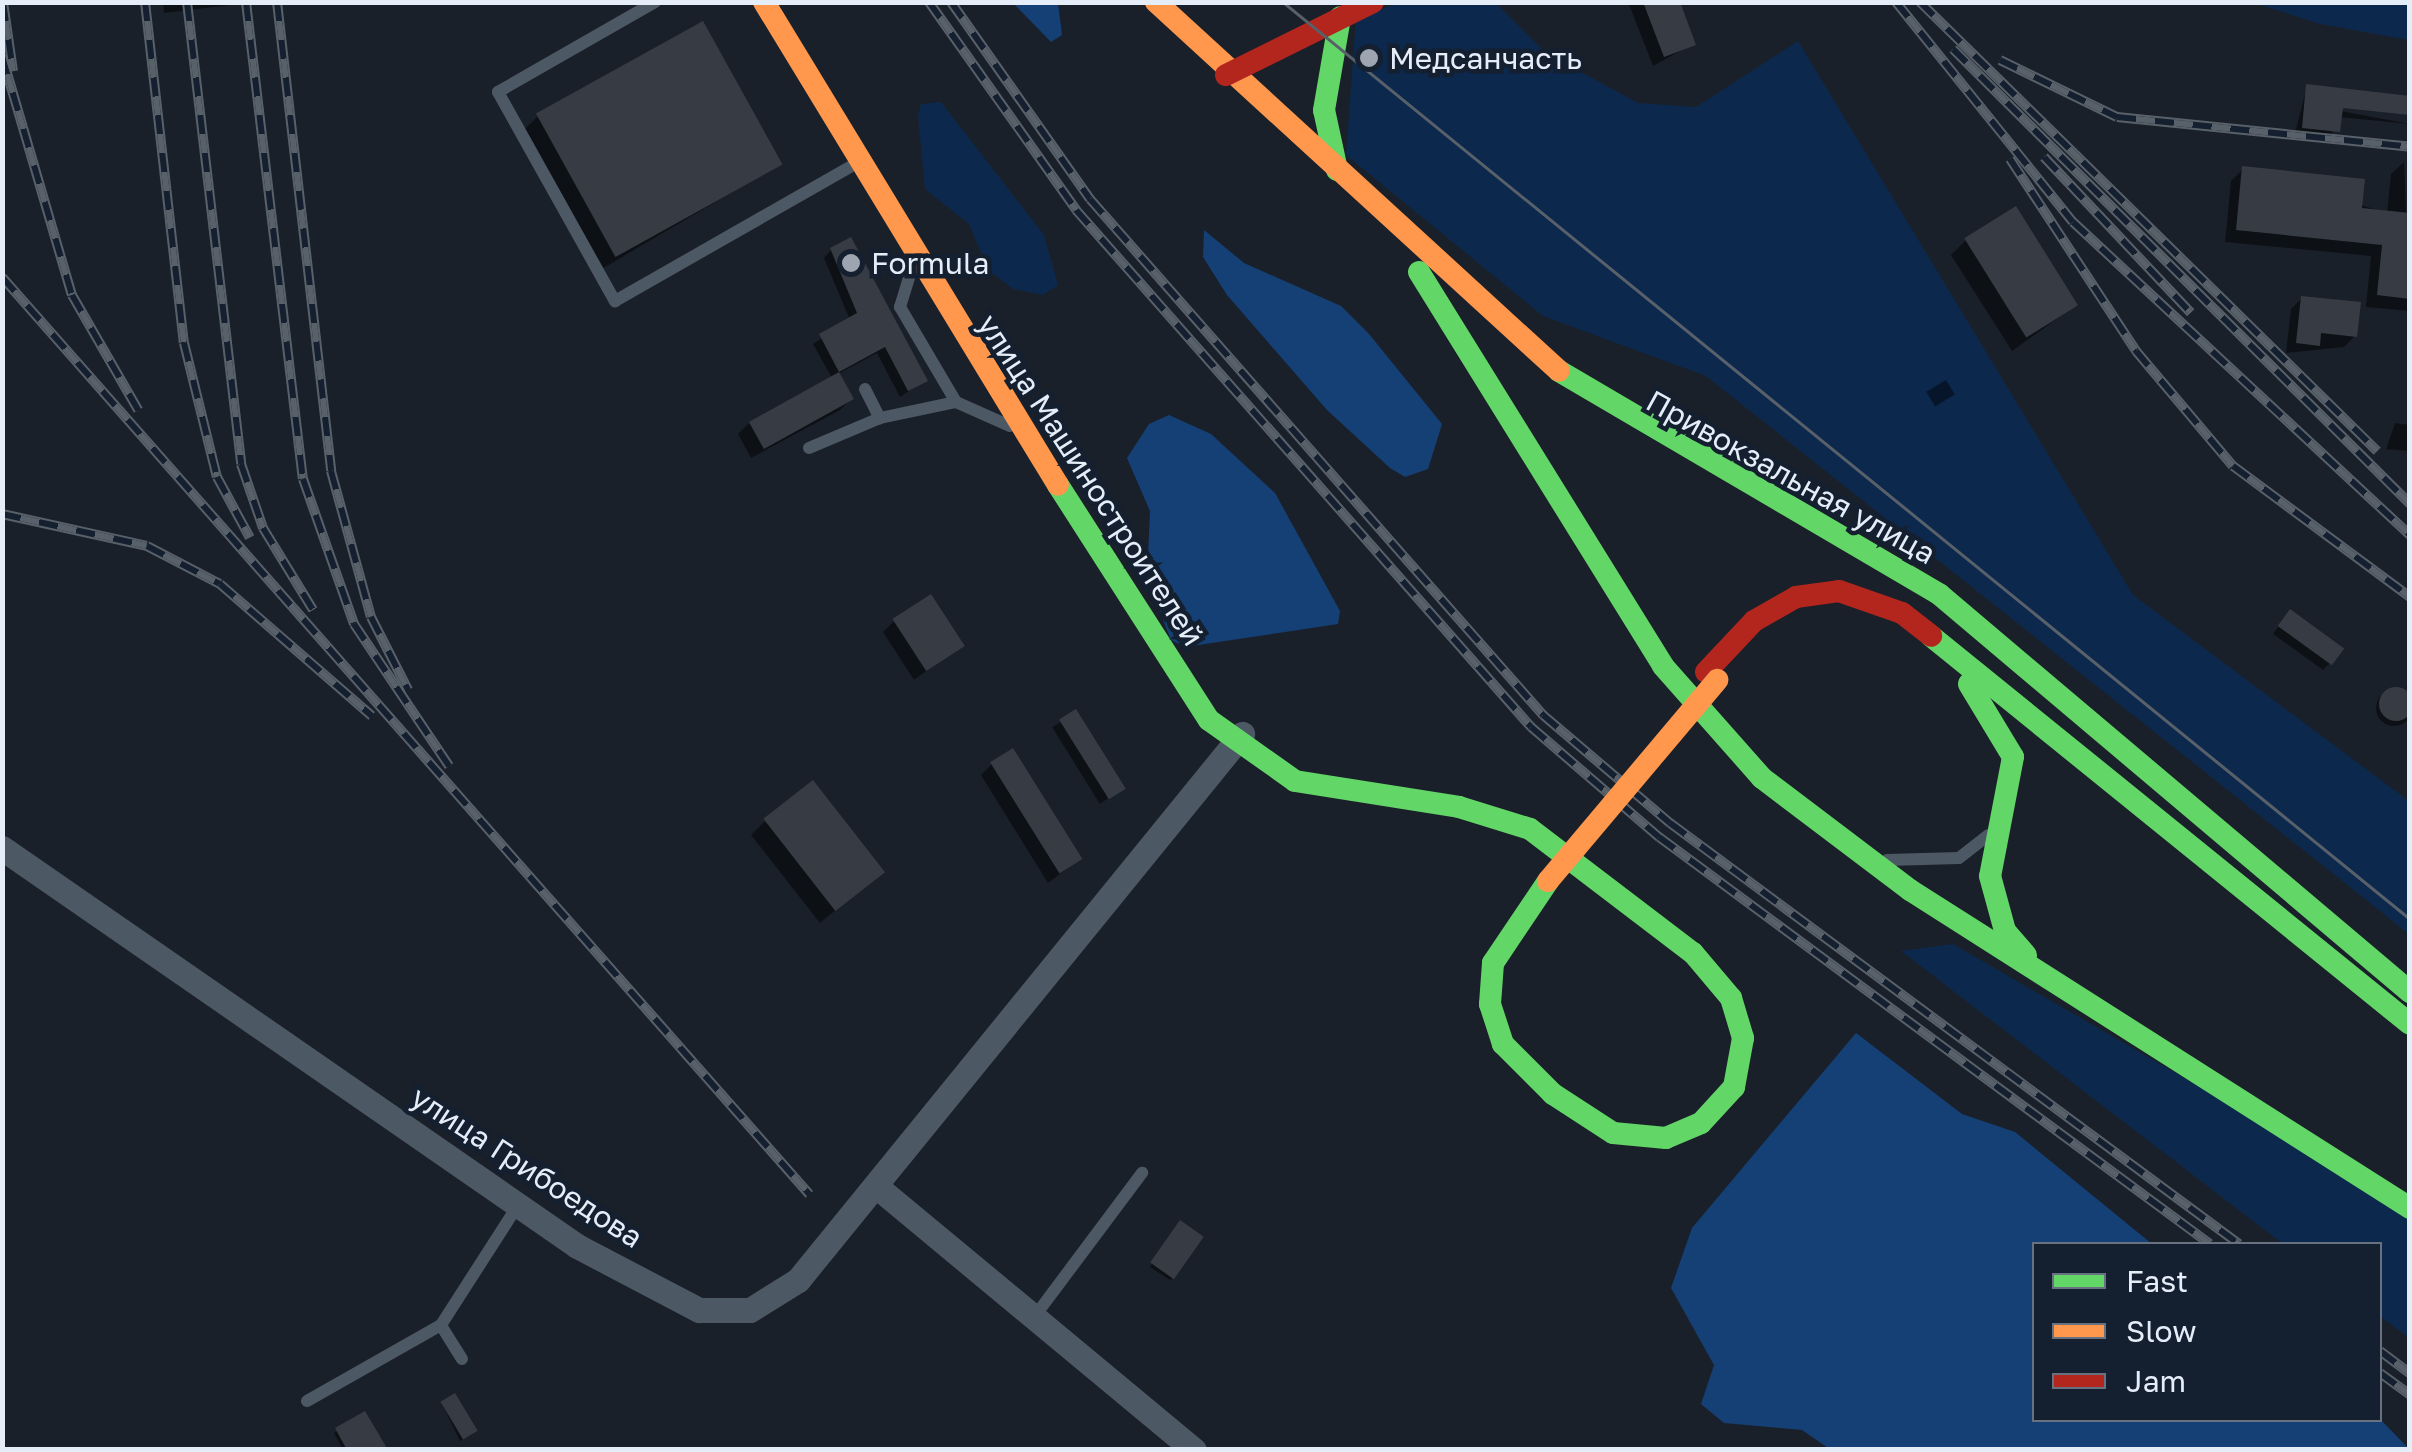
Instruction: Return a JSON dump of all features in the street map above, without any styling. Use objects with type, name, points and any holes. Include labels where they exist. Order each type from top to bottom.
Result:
[{"type":"main road","name":"улица Машиностроителей","points":[[764,2],[855,164],[1021,432],[1186,679],[1238,740],[1328,777],[1462,794],[1535,817],[1701,944],[1743,992],[1756,1037],[1746,1092],[1708,1135],[1669,1151],[1609,1146],[1545,1104],[1492,1050],[1476,1006],[1480,959],[1543,877],[1711,676]]},
{"type":"main road","name":"Привокзальная улица","points":[[1156,2],[1284,129],[1337,170],[1582,392],[1955,606],[2410,992]]},
{"type":"main road","points":[[1226,75],[1373,2]]},
{"type":"main road","points":[[1337,170],[1324,92],[1340,17]]},
{"type":"main road","points":[[1284,129],[1440,297],[1614,594],[1716,735],[1847,847],[2410,1208]]},
{"type":"main road","points":[[1711,676],[1754,620],[1796,597],[1839,591],[1902,613],[2410,1024]]},
{"type":"main road","points":[[1711,676],[1763,630],[1800,610],[1838,604],[1876,615],[1984,699],[2013,757],[1994,905],[2022,952],[2070,992]]},
{"type":"main road","points":[[2362,1174],[2410,1199]]},
{"type":"street","name":"улица Грибоедова","points":[[2,848],[518,1206],[698,1310],[750,1310],[798,1280],[1238,740]]},
{"type":"street","points":[[876,1186],[1194,1450]]},
{"type":"lane","points":[[655,2],[498,92],[615,301],[855,164]]},
{"type":"lane","points":[[914,260],[900,308],[956,402],[1021,432]]},
{"type":"lane","points":[[865,389],[880,418]]},
{"type":"lane","points":[[810,448],[880,418],[956,402]]},
{"type":"lane","points":[[1847,847],[1890,861],[1942,862],[1979,844],[2004,819]]},
{"type":"lane","points":[[1035,1316],[1142,1173]]},
{"type":"lane","points":[[308,1401],[442,1324],[518,1206]]},
{"type":"lane","points":[[442,1324],[462,1359]]},
{"type":"shaded area","points":[[1013,3],[1058,3],[1062,35],[1051,42]]},
{"type":"shaded area","points":[[1397,3],[1496,3],[1546,53],[1638,103],[1696,107],[1798,41],[2133,595],[2409,801],[2409,934],[1706,376],[1543,316],[1346,155],[1356,19]]},
{"type":"shaded area","points":[[2254,3],[2409,3],[2409,40],[2320,24]]},
{"type":"shaded area","points":[[941,102],[1044,235],[1058,285],[1043,295],[1013,289],[988,270],[969,224],[925,189],[918,116],[921,104]]},
{"type":"shaded area","points":[[1204,230],[1244,263],[1341,306],[1369,334],[1442,424],[1428,469],[1405,477],[1327,410],[1227,295],[1203,257]]},
{"type":"shaded area","points":[[1169,415],[1211,434],[1275,493],[1340,611],[1338,624],[1185,647],[1171,640],[1147,579],[1150,511],[1127,458],[1149,424]]},
{"type":"shaded area","points":[[1953,944],[2409,1208],[2409,1338],[2382,1318],[2382,1242],[2280,1242],[1901,951]]},
{"type":"shaded area","points":[[1856,1033],[1962,1114],[2015,1132],[2150,1242],[2032,1242],[2032,1422],[2382,1421],[2409,1449],[1831,1450],[1802,1430],[1724,1423],[1701,1404],[1714,1365],[1671,1288],[1692,1228]]},
{"type":"building","points":[[1643,2],[1680,2],[1696,45],[1664,57]]},
{"type":"building","points":[[703,21],[783,164],[615,257],[536,114]]},
{"type":"building","points":[[2306,84],[2410,96],[2410,115],[2343,108],[2340,132],[2302,128]]},
{"type":"building","points":[[2242,166],[2365,179],[2362,208],[2410,213],[2410,299],[2377,295],[2382,245],[2236,230]]},
{"type":"building","points":[[2016,206],[2078,305],[2026,338],[1964,238]]},
{"type":"building","points":[[851,237],[928,381],[908,391],[885,347],[839,372],[819,334],[857,313],[830,248]]},
{"type":"building","points":[[2301,296],[2361,302],[2357,337],[2321,333],[2320,346],[2296,343]]},
{"type":"building","points":[[839,372],[854,399],[764,449],[749,422]]},
{"type":"building","points":[[931,594],[965,646],[926,671],[892,619]]},
{"type":"building","points":[[2290,609],[2344,648],[2332,665],[2278,626]]},
{"type":"building","points":[[2396,687],[2408,692],[2413,704],[2408,716],[2396,721],[2384,716],[2379,704],[2384,692]]},
{"type":"building","points":[[1076,709],[1126,789],[1109,799],[1059,720]]},
{"type":"building","points":[[1013,748],[1082,859],[1060,873],[990,762]]},
{"type":"building","points":[[813,780],[885,872],[835,911],[763,819]]},
{"type":"building","points":[[1180,1220],[1204,1237],[1174,1279],[1150,1263]]},
{"type":"building","points":[[455,1393],[478,1431],[463,1439],[440,1402]]},
{"type":"building","points":[[365,1411],[388,1450],[347,1450],[335,1428]]},
{"type":"tram line","points":[[1283,2],[2410,919]]},
{"type":"railway","points":[[3,2],[13,71]]},
{"type":"railway","points":[[145,2],[184,343],[217,477],[250,538]]},
{"type":"railway","points":[[187,2],[241,464],[263,528],[313,610]]},
{"type":"railway","points":[[246,2],[303,479],[354,624],[449,766]]},
{"type":"railway","points":[[277,2],[331,471],[371,617],[408,690]]},
{"type":"railway","points":[[929,2],[1076,210],[1531,727],[1659,837],[2207,1242]]},
{"type":"railway","points":[[951,2],[1090,199],[1543,715],[1670,823],[2236,1242]]},
{"type":"railway","points":[[1896,2],[2073,222],[2410,535]]},
{"type":"railway","points":[[1920,2],[2377,451]]},
{"type":"railway","points":[[1953,49],[2410,504]]},
{"type":"railway","points":[[2,56],[72,295],[138,410]]},
{"type":"railway","points":[[2000,60],[2117,117],[2410,147]]},
{"type":"railway","points":[[2044,157],[2191,313]]},
{"type":"railway","points":[[2010,159],[2136,351],[2233,466],[2410,597]]},
{"type":"railway","points":[[2,277],[809,1194]]},
{"type":"railway","points":[[2,514],[147,546],[220,584],[372,716]]},
{"type":"railway","points":[[2382,1353],[2410,1374]]},
{"type":"railway","points":[[2382,1374],[2410,1395]]},
{"type":"traffic: fast","points":[[1337,170],[1324,110],[1340,17]]},
{"type":"traffic: fast","points":[[1419,272],[1663,666],[1762,778],[1910,890],[2410,1208]]},
{"type":"traffic: fast","points":[[1559,371],[1939,594],[2410,992]]},
{"type":"traffic: fast","points":[[1058,485],[1209,720],[1295,781],[1459,807],[1530,829],[1693,953],[1731,998],[1743,1038],[1734,1087],[1701,1123],[1666,1138],[1613,1133],[1553,1094],[1503,1044],[1490,1004],[1493,963],[1548,881]]},
{"type":"traffic: fast","points":[[1931,636],[2410,1024]]},
{"type":"traffic: fast","points":[[1969,684],[2013,757],[1990,876],[2005,931],[2026,955]]},
{"type":"traffic: slow","points":[[764,2],[1058,485]]},
{"type":"traffic: slow","points":[[1156,2],[1559,371]]},
{"type":"traffic: slow","points":[[1548,881],[1717,680]]},
{"type":"traffic: jam","points":[[1226,75],[1373,2]]},
{"type":"traffic: jam","points":[[1706,672],[1754,621],[1796,597],[1839,591],[1902,613],[1931,636]]},
{"type":"place","name":"Медсанчасть","points":[[1369,58]]},
{"type":"place","name":"Formula","points":[[851,263]]}]
